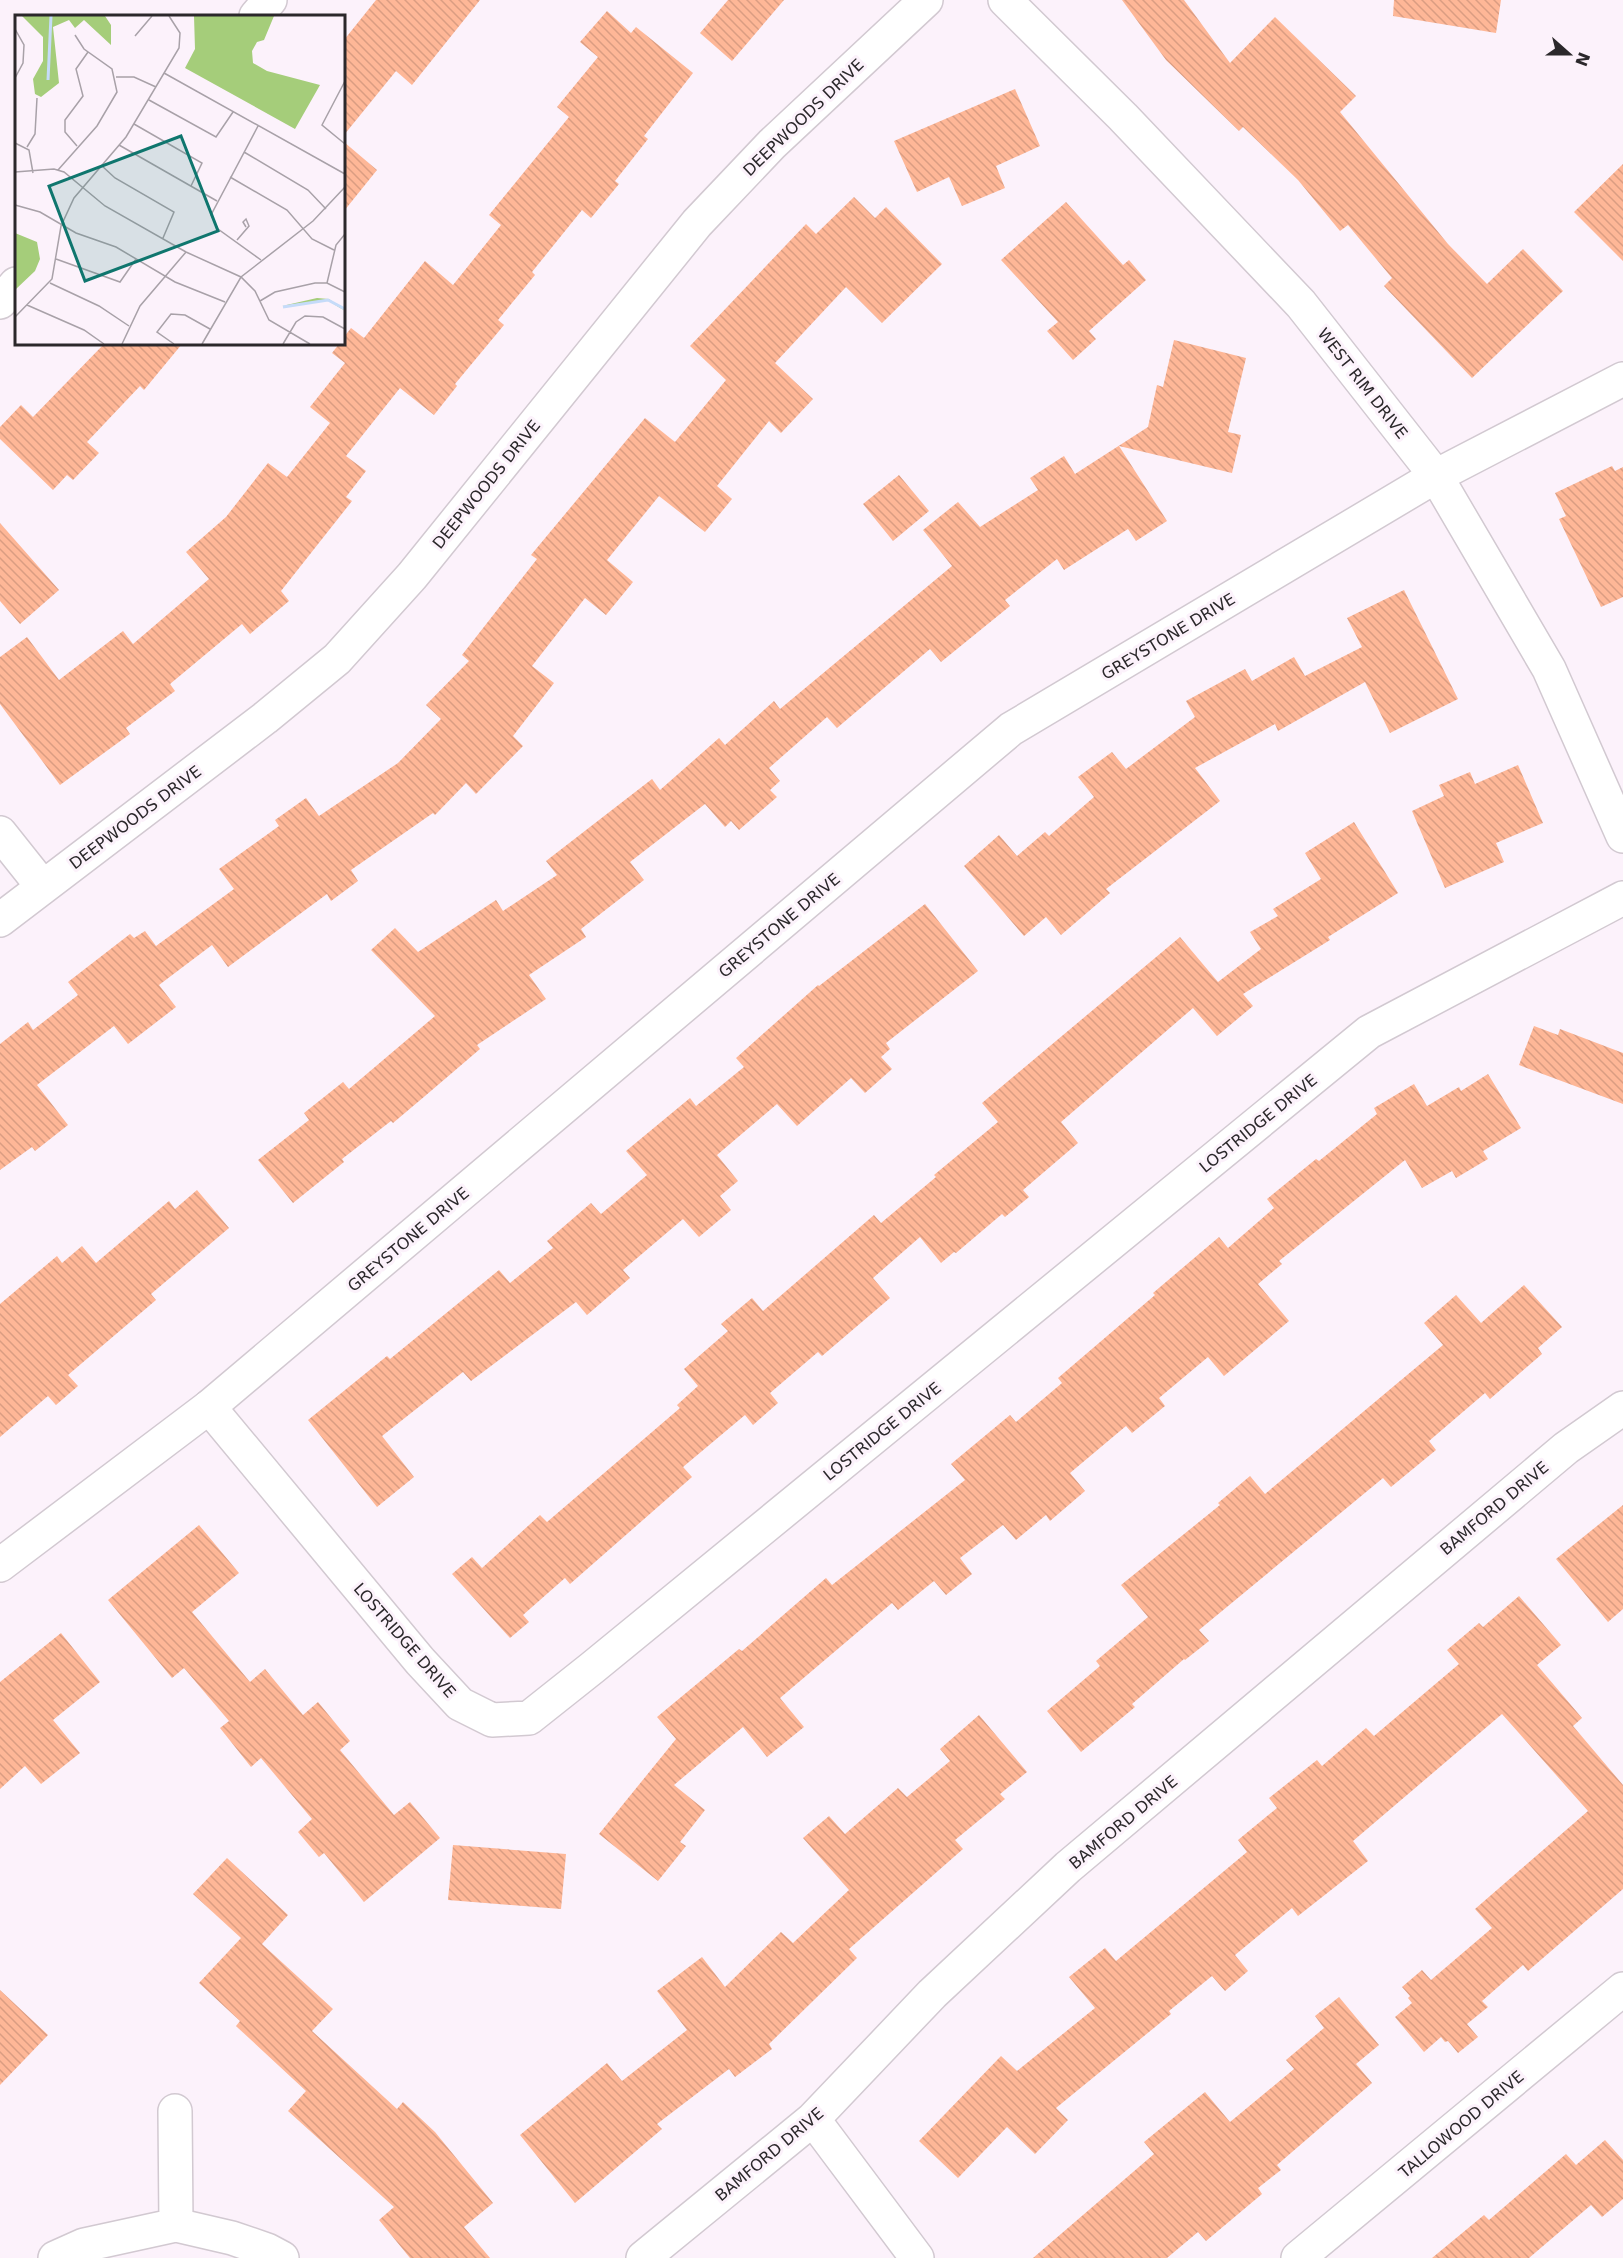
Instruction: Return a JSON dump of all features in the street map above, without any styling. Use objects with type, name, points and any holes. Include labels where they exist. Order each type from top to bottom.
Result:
[{"type":"street","points":[[257,15],[270,0]]},
{"type":"street","name":"DEEPWOODS DRIVE","points":[[0,920],[265,718],[337,658],[412,576],[697,223],[772,144],[926,0]]},
{"type":"street","name":"WEST RIM DRIVE","points":[[1005,0],[1123,117],[1301,304],[1436,476],[1549,669],[1623,836]]},
{"type":"street","points":[[0,302],[15,285]]},
{"type":"street","name":"GREYSTONE DRIVE","points":[[0,1565],[209,1407],[1011,729],[1436,476],[1623,379]]},
{"type":"street","points":[[0,833],[43,887]]},
{"type":"street","name":"LOSTRIDGE DRIVE","points":[[209,1407],[420,1661],[460,1704],[492,1720],[529,1718],[1369,1032],[1623,898]]},
{"type":"street","name":"BAMFORD DRIVE","points":[[644,2258],[813,2119],[932,1994],[1068,1867],[1566,1448],[1623,1408]]},
{"type":"street","name":"TALLOWOOD DRIVE","points":[[1298,2258],[1623,1989]]},
{"type":"street","points":[[175,2111],[176,2225]]},
{"type":"street","points":[[813,2119],[917,2258]]},
{"type":"street","points":[[56,2258],[84,2245],[176,2225],[232,2238],[267,2250],[282,2258]]},
{"type":"building","points":[[376,0],[480,0],[412,85],[396,71],[345,134],[345,39]]},
{"type":"building","points":[[728,0],[784,0],[732,61],[700,33]]},
{"type":"building","points":[[1122,0],[1184,0],[1230,63],[1275,17],[1356,96],[1340,112],[1448,244],[1487,284],[1523,249],[1563,291],[1472,378],[1384,286],[1392,278],[1348,225],[1340,231],[1298,180],[1243,127],[1239,131],[1166,60]]},
{"type":"building","points":[[1394,0],[1501,0],[1496,33],[1393,16]]},
{"type":"building","points":[[607,11],[631,33],[636,27],[693,73],[644,136],[648,139],[615,181],[619,184],[591,218],[582,210],[532,272],[535,275],[498,320],[504,325],[455,384],[457,386],[434,415],[400,388],[346,456],[366,471],[346,497],[352,501],[281,591],[289,601],[250,634],[242,624],[170,684],[175,691],[126,728],[130,734],[60,785],[0,704],[0,657],[27,637],[59,680],[123,631],[133,644],[209,579],[186,552],[226,517],[268,463],[287,477],[330,423],[310,407],[345,363],[332,353],[338,345],[345,345],[345,336],[351,328],[364,338],[425,261],[453,285],[501,225],[489,215],[569,117],[557,107],[598,57],[580,42]]},
{"type":"building","points":[[1015,89],[1040,146],[996,166],[1005,188],[962,206],[949,177],[917,192],[894,141]]},
{"type":"building","points":[[345,143],[377,170],[345,210]]},
{"type":"building","points":[[1623,164],[1623,261],[1574,212]]},
{"type":"building","points":[[854,197],[875,218],[886,207],[942,264],[882,323],[846,287],[775,363],[813,399],[781,433],[769,421],[717,486],[732,499],[705,532],[659,496],[607,560],[633,582],[606,615],[585,598],[532,666],[554,683],[513,736],[523,746],[476,794],[466,783],[435,815],[433,813],[351,870],[358,881],[331,901],[327,894],[228,967],[212,945],[159,985],[176,1007],[128,1044],[114,1026],[37,1085],[68,1125],[35,1151],[32,1147],[0,1170],[0,1044],[28,1022],[33,1030],[78,995],[68,982],[130,934],[134,938],[145,931],[156,946],[234,889],[219,869],[279,826],[275,820],[306,798],[319,816],[398,763],[441,719],[426,705],[469,661],[462,655],[537,559],[531,555],[645,418],[675,442],[726,380],[690,346],[806,224],[816,234]]},
{"type":"building","points":[[1066,202],[1123,265],[1129,260],[1146,280],[1089,331],[1096,339],[1073,360],[1047,331],[1058,322],[1001,260]]},
{"type":"building","points":[[1174,340],[1246,358],[1228,432],[1241,435],[1232,473],[1119,446],[1167,521],[1136,541],[1128,529],[1064,570],[1057,559],[1005,600],[1010,606],[941,662],[930,649],[837,728],[827,717],[769,768],[780,781],[770,790],[777,797],[739,830],[731,821],[725,827],[705,804],[630,862],[644,880],[581,929],[586,937],[529,975],[546,999],[477,1045],[480,1049],[393,1123],[391,1121],[342,1159],[344,1162],[293,1203],[258,1160],[309,1120],[304,1113],[343,1082],[349,1089],[435,1016],[371,950],[395,928],[418,952],[496,900],[503,911],[557,875],[546,861],[652,779],[660,790],[719,738],[725,745],[774,701],[780,709],[952,566],[923,530],[958,502],[980,527],[1038,490],[1030,478],[1064,456],[1075,474],[1148,427],[1157,385],[1163,387]]},
{"type":"building","points":[[103,345],[181,345],[144,390],[140,386],[87,442],[99,453],[73,480],[67,475],[53,490],[0,439],[0,427],[21,405],[33,417]]},
{"type":"building","points":[[1612,466],[1615,471],[1623,467],[1623,597],[1601,607],[1559,519],[1566,516],[1555,493]]},
{"type":"building","points":[[899,475],[929,511],[893,541],[863,504]]},
{"type":"building","points":[[0,523],[59,590],[20,624],[0,601]]},
{"type":"building","points":[[1404,590],[1458,699],[1390,733],[1365,682],[1278,731],[1275,724],[1195,768],[1220,801],[1106,889],[1110,893],[1061,935],[1046,917],[1024,936],[964,866],[999,835],[1017,856],[1045,832],[1049,836],[1094,797],[1078,777],[1112,752],[1126,769],[1195,717],[1186,701],[1245,669],[1252,681],[1294,657],[1305,676],[1362,647],[1347,618]]},
{"type":"building","points":[[1518,765],[1543,823],[1496,843],[1504,862],[1445,888],[1412,811],[1444,796],[1439,785],[1470,772],[1475,784]]},
{"type":"building","points":[[1354,822],[1398,893],[1328,937],[1330,940],[1243,994],[1253,1006],[1217,1036],[1193,1008],[1061,1122],[1078,1143],[1023,1190],[1029,1197],[1005,1217],[1002,1214],[956,1253],[954,1252],[941,1263],[920,1237],[873,1278],[890,1298],[822,1356],[818,1352],[770,1393],[778,1403],[753,1425],[745,1415],[683,1467],[692,1477],[570,1584],[565,1578],[523,1615],[529,1622],[510,1638],[452,1574],[472,1557],[482,1568],[540,1515],[547,1522],[680,1408],[677,1405],[698,1386],[684,1369],[728,1331],[721,1324],[752,1298],[763,1311],[874,1215],[881,1223],[936,1177],[934,1175],[998,1122],[982,1103],[1180,937],[1218,982],[1261,949],[1250,932],[1278,916],[1273,909],[1321,879],[1305,853]]},
{"type":"building","points":[[925,904],[978,971],[886,1043],[890,1049],[881,1057],[892,1069],[865,1093],[851,1078],[797,1126],[777,1104],[717,1155],[738,1181],[720,1196],[731,1210],[699,1237],[683,1219],[623,1270],[630,1278],[587,1315],[576,1302],[471,1381],[463,1372],[382,1436],[414,1477],[377,1507],[308,1420],[387,1356],[390,1359],[499,1270],[510,1283],[553,1248],[547,1241],[591,1203],[601,1214],[647,1175],[626,1151],[690,1098],[696,1106],[744,1067],[736,1058],[818,985]]},
{"type":"building","points":[[1534,1026],[1558,1035],[1560,1029],[1623,1053],[1623,1104],[1519,1065]]},
{"type":"building","points":[[1488,1074],[1521,1128],[1483,1151],[1488,1159],[1456,1178],[1452,1171],[1422,1188],[1405,1160],[1279,1261],[1282,1264],[1258,1284],[1289,1321],[1224,1376],[1208,1357],[1159,1398],[1165,1406],[1132,1433],[1126,1426],[1070,1473],[1085,1491],[1050,1521],[1046,1515],[1016,1540],[1003,1525],[960,1558],[972,1574],[946,1595],[934,1581],[898,1610],[892,1603],[780,1698],[804,1727],[767,1757],[743,1727],[674,1785],[705,1810],[680,1842],[686,1846],[658,1881],[599,1834],[676,1739],[657,1717],[739,1649],[742,1651],[826,1578],[832,1585],[965,1480],[951,1464],[1010,1415],[1016,1422],[1062,1383],[1058,1378],[1219,1237],[1228,1248],[1274,1208],[1267,1199],[1377,1114],[1374,1108],[1414,1084],[1427,1106],[1459,1087],[1461,1091]]},
{"type":"building","points":[[197,1190],[229,1228],[151,1294],[156,1300],[68,1375],[78,1386],[56,1405],[48,1396],[0,1437],[0,1304],[57,1256],[62,1263],[82,1246],[96,1263],[169,1201],[175,1209]]},
{"type":"building","points":[[1524,1285],[1562,1327],[1538,1348],[1542,1354],[1490,1399],[1485,1393],[1429,1441],[1436,1450],[1391,1487],[1383,1478],[1199,1630],[1209,1641],[1184,1659],[1132,1704],[1135,1707],[1081,1752],[1047,1711],[1100,1666],[1096,1661],[1148,1617],[1121,1585],[1220,1505],[1218,1503],[1250,1476],[1265,1494],[1443,1345],[1424,1323],[1456,1295],[1481,1323]]},
{"type":"building","points":[[1623,1505],[1623,1609],[1608,1622],[1556,1559]]},
{"type":"building","points":[[199,1525],[239,1573],[192,1612],[250,1682],[265,1669],[303,1715],[318,1702],[350,1741],[340,1750],[394,1815],[410,1802],[440,1838],[364,1902],[324,1853],[319,1857],[298,1832],[312,1819],[261,1758],[251,1767],[220,1728],[229,1721],[184,1668],[172,1678],[108,1600]]},
{"type":"building","points":[[1519,1596],[1561,1645],[1537,1665],[1582,1718],[1573,1726],[1623,1785],[1623,1889],[1528,1971],[1523,1965],[1482,2001],[1488,2007],[1467,2024],[1478,2037],[1458,2053],[1448,2041],[1445,2042],[1441,2037],[1424,2052],[1395,2017],[1412,2003],[1408,1998],[1410,1996],[1402,1987],[1422,1970],[1431,1980],[1492,1928],[1475,1909],[1588,1811],[1502,1714],[1353,1841],[1368,1861],[1298,1916],[1292,1908],[1235,1955],[1248,1971],[1225,1991],[1212,1976],[1169,2011],[1171,2014],[1056,2108],[1068,2120],[1035,2154],[1007,2127],[958,2178],[919,2141],[1001,2056],[1017,2071],[1095,2008],[1069,1977],[1105,1948],[1116,1961],[1247,1852],[1238,1840],[1277,1808],[1269,1798],[1317,1760],[1322,1766],[1366,1728],[1374,1736],[1459,1664],[1447,1650],[1479,1623],[1483,1627]]},
{"type":"building","points":[[61,1633],[100,1682],[53,1720],[80,1753],[41,1784],[25,1766],[0,1789],[0,1682]]},
{"type":"building","points":[[979,1715],[1027,1772],[1000,1794],[1005,1799],[955,1840],[963,1849],[849,1949],[857,1958],[769,2044],[772,2049],[735,2077],[729,2069],[657,2124],[662,2129],[575,2203],[520,2135],[607,2063],[622,2081],[687,2030],[657,1991],[702,1957],[725,1987],[781,1932],[793,1943],[849,1890],[803,1838],[829,1816],[845,1834],[898,1788],[907,1797],[950,1761],[940,1749]]},
{"type":"building","points":[[453,1845],[566,1854],[561,1909],[448,1900]]},
{"type":"building","points":[[227,1858],[288,1915],[262,1944],[333,2009],[312,2031],[397,2109],[403,2102],[435,2132],[493,2203],[464,2227],[490,2258],[410,2258],[379,2220],[394,2207],[288,2111],[306,2091],[236,2026],[240,2021],[199,1983],[241,1938],[193,1894]]},
{"type":"building","points":[[0,1990],[48,2035],[0,2085]]},
{"type":"building","points":[[1339,1997],[1379,2045],[1356,2064],[1372,2083],[1277,2165],[1281,2170],[1258,2188],[1262,2194],[1206,2241],[1198,2232],[1167,2258],[1033,2258],[1154,2154],[1144,2142],[1205,2092],[1230,2122],[1294,2069],[1286,2060],[1324,2028],[1315,2016]]},
{"type":"building","points":[[1605,2140],[1623,2160],[1623,2199],[1602,2217],[1591,2205],[1529,2258],[1432,2258],[1484,2215],[1489,2220],[1566,2154],[1576,2165]]}]
